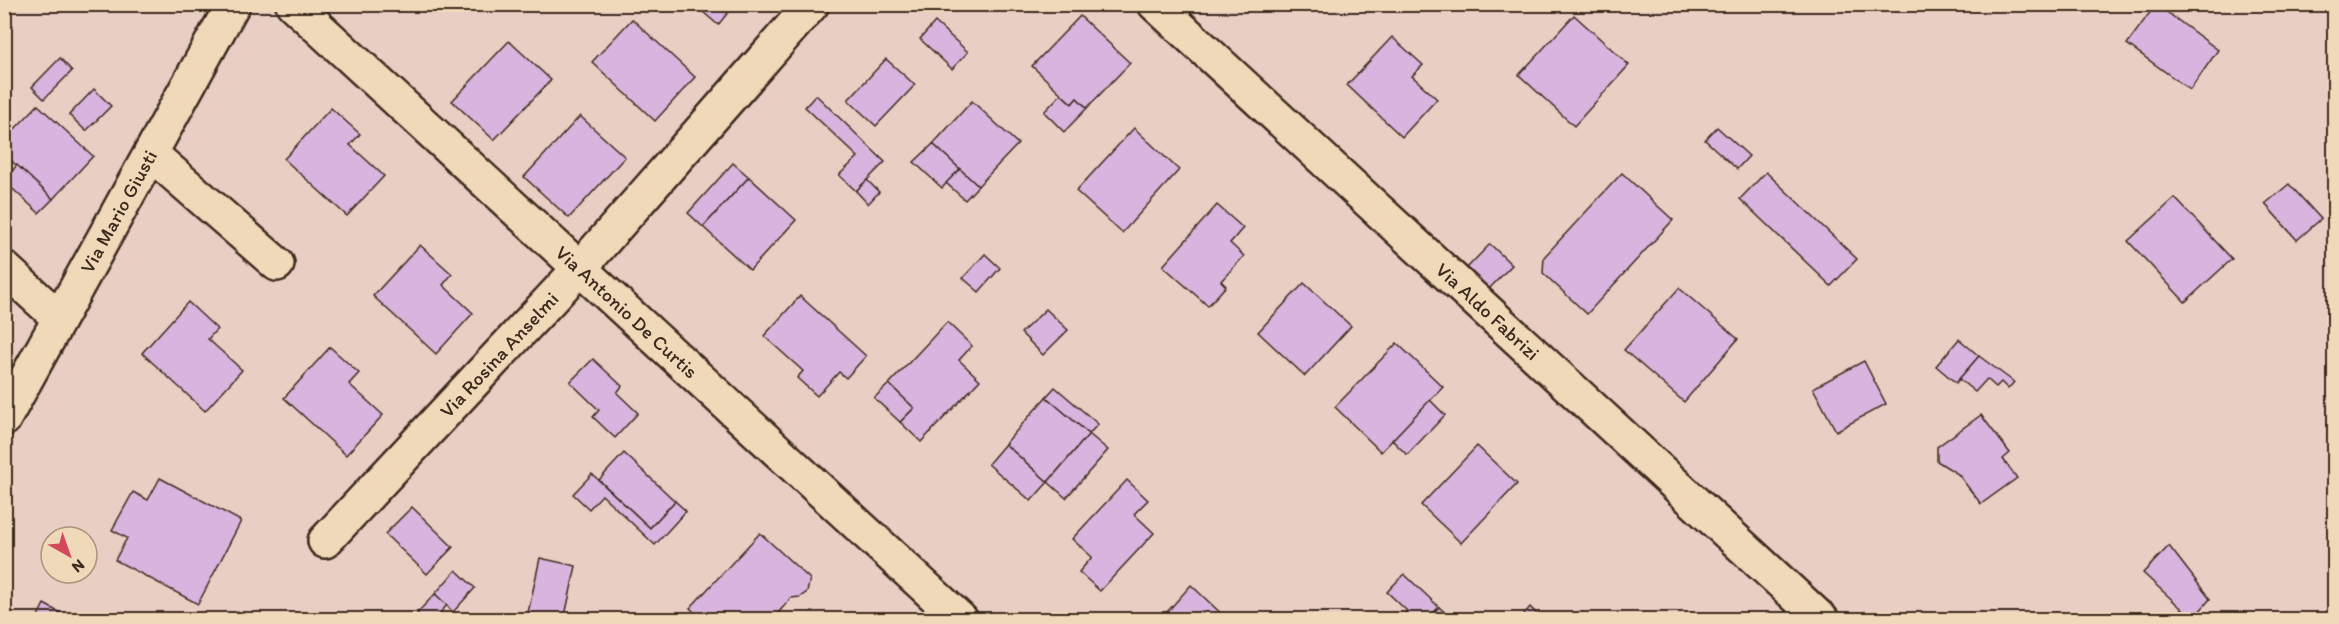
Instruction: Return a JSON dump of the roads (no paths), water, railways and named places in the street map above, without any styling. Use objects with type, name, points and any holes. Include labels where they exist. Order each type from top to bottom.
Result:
[{"type":"street","name":"Via Mario Giusti","points":[[4,419],[233,4]]},
{"type":"street","name":"Via Antonio De Curtis","points":[[293,4],[961,620]]},
{"type":"street","name":"Via Rosina Anselmi","points":[[325,541],[579,269],[812,4]]},
{"type":"street","name":"Via Aldo Fabrizi","points":[[1155,4],[1822,620]]},
{"type":"street","points":[[150,154],[277,264]]},
{"type":"street","points":[[4,268],[59,318]]}]
